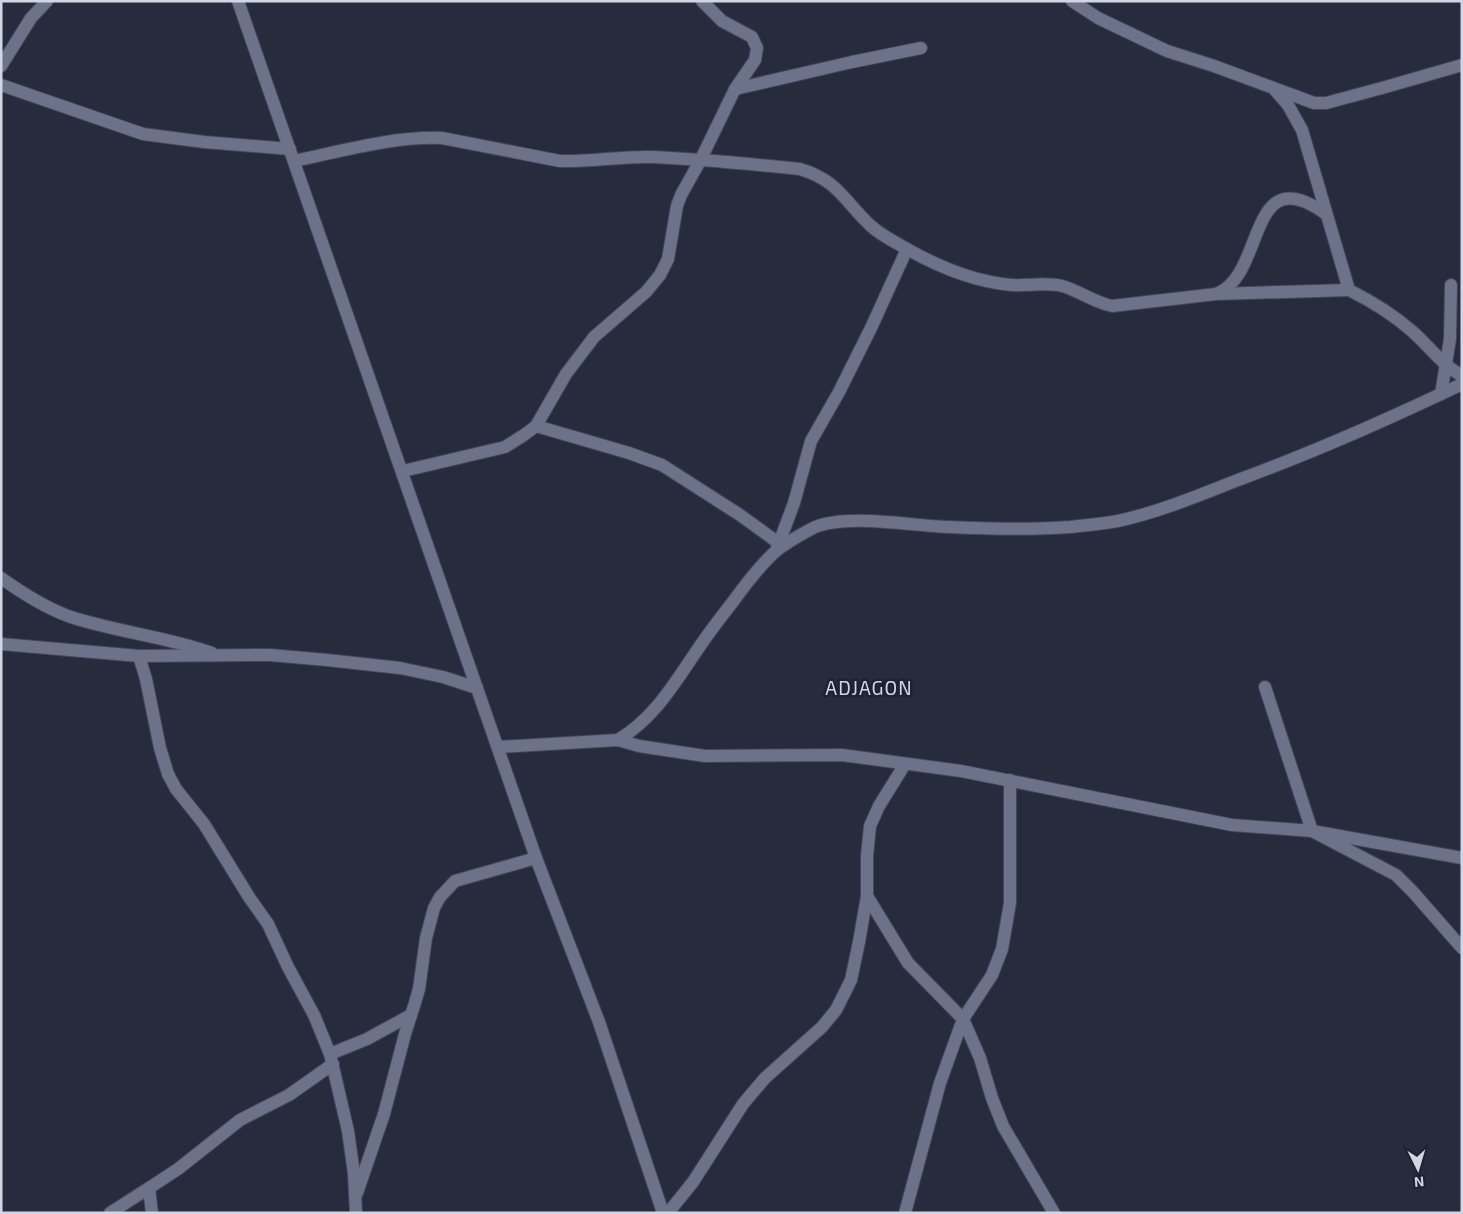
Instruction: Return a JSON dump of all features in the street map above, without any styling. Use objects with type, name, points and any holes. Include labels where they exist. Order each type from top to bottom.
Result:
[{"type":"street","points":[[1,66],[31,18],[47,1]]},
{"type":"street","points":[[238,1],[536,858],[599,1022],[663,1213]]},
{"type":"street","points":[[403,471],[505,447],[536,426],[566,374],[594,337],[646,292],[660,275],[668,259],[677,206],[735,89],[755,60],[758,48],[752,37],[722,20],[702,1]]},
{"type":"street","points":[[1072,1],[1098,18],[1167,51],[1214,66],[1309,102],[1326,103],[1462,65]]},
{"type":"street","points":[[735,89],[921,48]]},
{"type":"street","points":[[1,86],[143,134],[292,155],[395,141],[442,138],[560,161],[580,162],[651,157],[800,169],[817,174],[831,184],[872,227],[888,239],[926,260],[973,279],[1011,285],[1062,286],[1099,304],[1112,306],[1216,294],[1349,290],[1402,322],[1446,365],[1462,376]]},
{"type":"street","points":[[1273,89],[1288,105],[1302,130],[1349,290]]},
{"type":"street","points":[[1216,294],[1226,290],[1240,272],[1260,224],[1273,204],[1284,199],[1296,200],[1310,204],[1326,214]]},
{"type":"street","points":[[778,547],[794,503],[811,442],[871,328],[907,248]]},
{"type":"street","points":[[1440,394],[1451,324],[1451,284]]},
{"type":"street","points":[[618,740],[637,728],[651,715],[746,584],[778,547],[817,527],[832,523],[897,522],[946,527],[1070,527],[1119,520],[1169,506],[1307,455],[1462,384]]},
{"type":"street","points":[[536,426],[629,453],[662,465],[740,515],[778,547]]},
{"type":"street","points":[[1,578],[44,606],[66,615],[92,623],[188,645],[216,655]]},
{"type":"street","points":[[1,644],[139,656],[270,655],[400,668],[443,676],[476,688]]},
{"type":"street","points":[[139,656],[146,679],[160,748],[168,774],[176,789],[204,824],[268,924],[288,967],[314,1014],[332,1059],[348,1132],[356,1213]]},
{"type":"street","points":[[1265,687],[1312,831],[1396,875],[1462,948]]},
{"type":"street","points":[[498,747],[618,740],[639,746],[705,756],[842,755],[961,771],[1232,825],[1312,831],[1462,858]]},
{"type":"street","points":[[668,1213],[693,1182],[743,1104],[765,1078],[822,1027],[836,1010],[851,980],[867,896],[867,856],[870,826],[879,806],[905,764]]},
{"type":"street","points":[[905,1213],[940,1083],[963,1019],[992,975],[1002,949],[1010,903],[1010,780]]},
{"type":"street","points":[[350,1213],[384,1114],[419,989],[430,917],[445,891],[455,881],[536,858]]},
{"type":"street","points":[[867,896],[908,963],[963,1019],[980,1058],[1003,1126],[1054,1213]]},
{"type":"street","points":[[110,1213],[178,1169],[240,1120],[289,1095],[332,1059],[411,1015]]},
{"type":"street","points":[[149,1188],[152,1213]]},
{"type":"district","name":"ADJAGON","points":[[869,688]]}]
